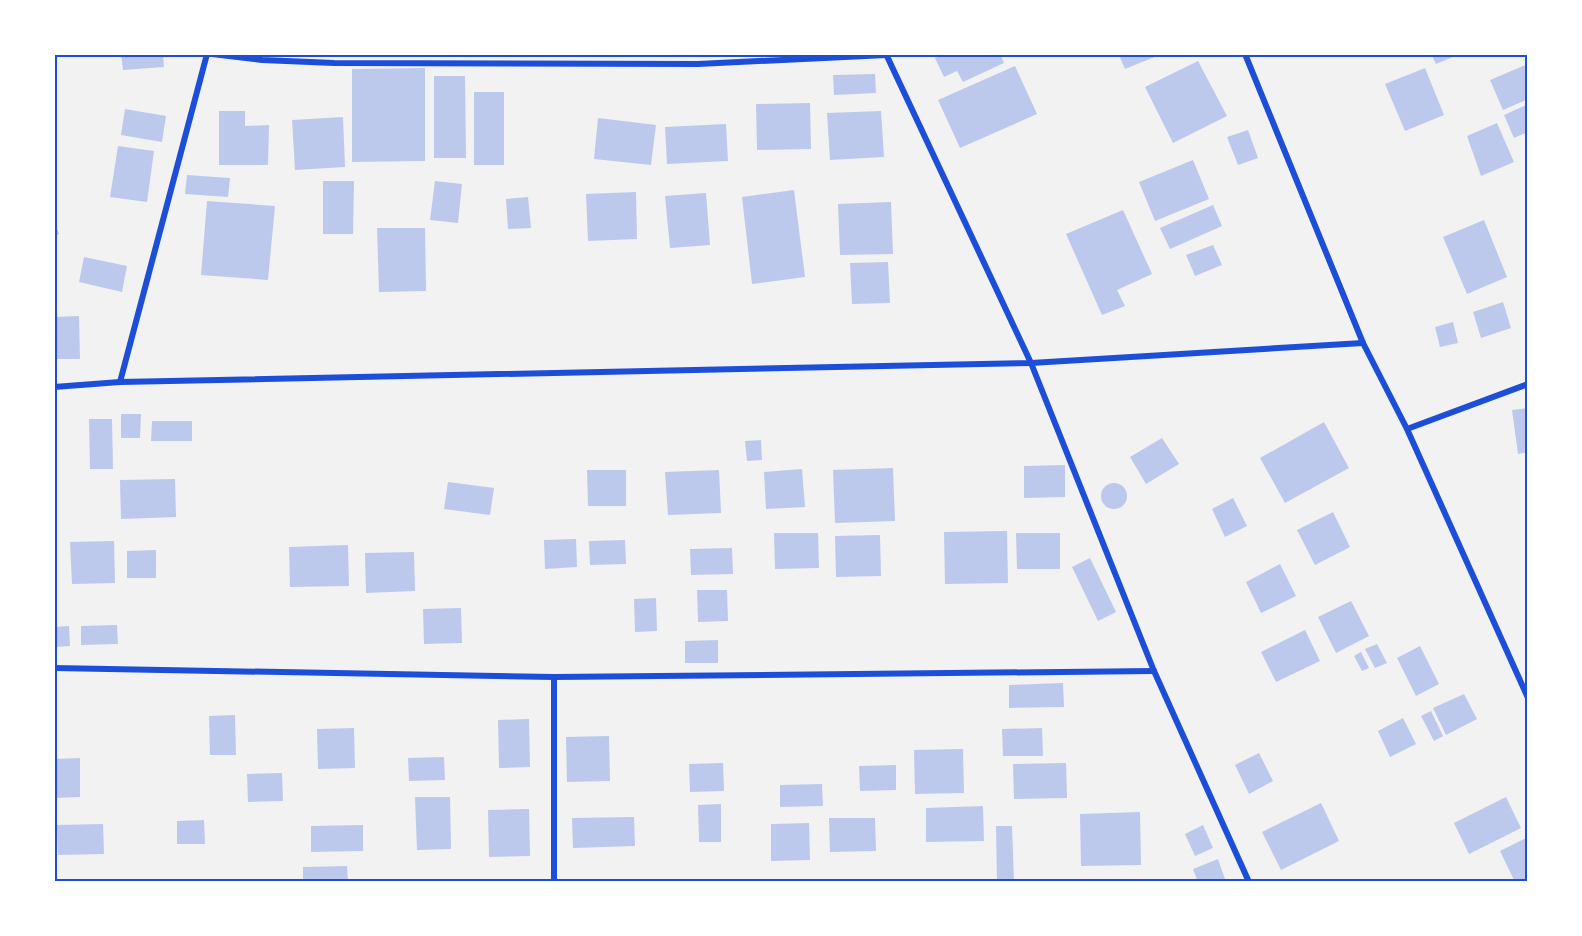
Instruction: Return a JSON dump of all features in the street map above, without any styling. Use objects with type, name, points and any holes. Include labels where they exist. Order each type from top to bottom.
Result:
[{"type":"street","points":[[120,382],[207,54]]},
{"type":"street","points":[[212,54],[262,60],[334,63],[675,64],[886,54],[1031,363],[1154,672],[1248,882]]},
{"type":"street","points":[[1245,54],[1363,343],[1407,429],[1528,696]]},
{"type":"street","points":[[54,387],[120,382],[1031,363],[1363,343]]},
{"type":"street","points":[[1407,429],[1528,384]]},
{"type":"street","points":[[54,668],[554,677],[1154,672]]},
{"type":"street","points":[[554,677],[554,882]]},
{"type":"building","points":[[121,54],[163,54],[164,67],[123,70]]},
{"type":"building","points":[[944,54],[1000,54],[1004,63],[963,82],[957,71],[944,77],[935,58]]},
{"type":"building","points":[[1162,54],[1125,69],[1119,55]]},
{"type":"building","points":[[1431,54],[1460,54],[1436,64]]},
{"type":"building","points":[[1198,61],[1227,116],[1173,143],[1145,87]]},
{"type":"building","points":[[1528,64],[1528,99],[1503,110],[1490,80]]},
{"type":"building","points":[[1015,66],[1037,114],[960,148],[938,100]]},
{"type":"building","points":[[425,68],[425,161],[352,162],[352,69]]},
{"type":"building","points":[[1425,68],[1444,115],[1405,131],[1385,84]]},
{"type":"building","points":[[875,74],[876,93],[834,95],[833,75]]},
{"type":"building","points":[[434,76],[465,76],[466,158],[434,158]]},
{"type":"building","points":[[474,92],[504,92],[504,165],[474,165]]},
{"type":"building","points":[[810,103],[811,149],[757,150],[756,104]]},
{"type":"building","points":[[1528,104],[1528,132],[1514,138],[1504,115]]},
{"type":"building","points":[[125,109],[166,116],[162,142],[121,135]]},
{"type":"building","points":[[219,111],[245,111],[245,126],[269,125],[268,165],[219,165]]},
{"type":"building","points":[[881,111],[884,157],[830,160],[827,113]]},
{"type":"building","points":[[343,117],[345,167],[295,170],[292,120]]},
{"type":"building","points":[[598,118],[656,125],[651,165],[594,159]]},
{"type":"building","points":[[1497,123],[1514,162],[1481,176],[1467,136]]},
{"type":"building","points":[[726,124],[728,161],[667,164],[665,127]]},
{"type":"building","points":[[1248,130],[1258,158],[1238,165],[1227,137]]},
{"type":"building","points":[[118,146],[154,151],[147,202],[110,197]]},
{"type":"building","points":[[1193,160],[1209,199],[1155,221],[1139,182]]},
{"type":"building","points":[[187,175],[230,178],[228,197],[185,194]]},
{"type":"building","points":[[323,181],[354,181],[353,234],[323,234]]},
{"type":"building","points":[[435,181],[462,184],[458,223],[430,220]]},
{"type":"building","points":[[794,190],[805,277],[752,284],[742,197]]},
{"type":"building","points":[[636,192],[637,239],[588,241],[586,194]]},
{"type":"building","points":[[706,193],[710,245],[670,248],[665,196]]},
{"type":"building","points":[[528,197],[531,228],[508,229],[506,199]]},
{"type":"building","points":[[207,201],[275,206],[268,280],[201,275]]},
{"type":"building","points":[[891,202],[893,254],[840,255],[838,204]]},
{"type":"building","points":[[1213,205],[1222,226],[1170,249],[1160,228]]},
{"type":"building","points":[[1123,210],[1152,274],[1117,290],[1125,306],[1102,315],[1066,234]]},
{"type":"building","points":[[1484,220],[1507,277],[1467,294],[1443,237]]},
{"type":"building","points":[[54,221],[59,234],[54,236]]},
{"type":"building","points":[[377,228],[425,228],[426,291],[379,292]]},
{"type":"building","points":[[1213,245],[1222,265],[1195,276],[1186,255]]},
{"type":"building","points":[[84,257],[127,266],[122,292],[79,282]]},
{"type":"building","points":[[888,262],[890,303],[852,304],[850,263]]},
{"type":"building","points":[[1503,302],[1511,328],[1481,338],[1473,312]]},
{"type":"building","points":[[79,316],[80,359],[54,359],[54,317]]},
{"type":"building","points":[[1453,322],[1458,343],[1440,347],[1435,327]]},
{"type":"building","points":[[1528,408],[1528,452],[1518,454],[1512,410]]},
{"type":"building","points":[[121,414],[141,414],[140,438],[121,438]]},
{"type":"building","points":[[89,419],[112,419],[113,469],[90,469]]},
{"type":"building","points":[[152,421],[192,421],[192,441],[151,441]]},
{"type":"building","points":[[1324,422],[1349,468],[1285,503],[1260,458]]},
{"type":"building","points":[[1162,438],[1179,464],[1146,484],[1130,457]]},
{"type":"building","points":[[761,440],[762,460],[747,461],[745,441]]},
{"type":"building","points":[[1065,465],[1065,497],[1024,498],[1024,466]]},
{"type":"building","points":[[893,468],[895,521],[835,523],[833,470]]},
{"type":"building","points":[[802,469],[805,507],[766,509],[764,472]]},
{"type":"building","points":[[587,470],[626,470],[626,506],[588,506]]},
{"type":"building","points":[[719,470],[721,513],[668,515],[665,472]]},
{"type":"building","points":[[175,479],[176,517],[121,519],[120,480]]},
{"type":"building","points":[[448,482],[494,488],[490,515],[444,509]]},
{"type":"building","points":[[1114,483],[1123,487],[1127,496],[1123,505],[1114,509],[1105,505],[1101,496],[1105,487]]},
{"type":"building","points":[[1233,498],[1247,526],[1225,537],[1212,509]]},
{"type":"building","points":[[1333,512],[1350,547],[1315,565],[1297,530]]},
{"type":"building","points":[[1007,531],[1008,583],[945,584],[944,532]]},
{"type":"building","points":[[774,533],[818,533],[819,568],[775,569]]},
{"type":"building","points":[[1016,533],[1060,533],[1060,569],[1017,569]]},
{"type":"building","points":[[880,535],[881,576],[836,577],[835,536]]},
{"type":"building","points":[[576,539],[577,567],[545,569],[544,540]]},
{"type":"building","points":[[625,540],[626,564],[590,565],[589,541]]},
{"type":"building","points":[[114,541],[115,583],[72,584],[70,542]]},
{"type":"building","points":[[348,545],[349,586],[290,587],[289,547]]},
{"type":"building","points":[[732,548],[733,574],[691,575],[690,549]]},
{"type":"building","points":[[156,550],[156,578],[127,578],[127,551]]},
{"type":"building","points":[[414,552],[415,591],[366,593],[365,553]]},
{"type":"building","points":[[1090,558],[1116,612],[1098,621],[1072,567]]},
{"type":"building","points":[[1280,564],[1296,596],[1261,613],[1246,582]]},
{"type":"building","points":[[697,590],[727,590],[728,621],[698,622]]},
{"type":"building","points":[[656,598],[657,631],[635,632],[634,599]]},
{"type":"building","points":[[1351,601],[1369,636],[1336,653],[1318,617]]},
{"type":"building","points":[[461,608],[462,643],[424,644],[423,609]]},
{"type":"building","points":[[117,625],[118,644],[81,645],[81,626]]},
{"type":"building","points":[[69,626],[70,646],[54,647],[54,627]]},
{"type":"building","points":[[1305,630],[1320,661],[1276,682],[1261,652]]},
{"type":"building","points":[[718,640],[718,663],[685,663],[685,641]]},
{"type":"building","points":[[1377,644],[1387,663],[1375,668],[1365,649]]},
{"type":"building","points":[[1420,646],[1439,684],[1416,696],[1397,658]]},
{"type":"building","points":[[1361,652],[1369,668],[1362,671],[1354,656]]},
{"type":"building","points":[[1063,683],[1064,707],[1009,708],[1009,685]]},
{"type":"building","points":[[1464,694],[1477,719],[1446,735],[1433,708]]},
{"type":"building","points":[[1431,711],[1443,736],[1434,741],[1421,716]]},
{"type":"building","points":[[235,715],[236,755],[210,755],[209,716]]},
{"type":"building","points":[[1403,718],[1416,744],[1390,757],[1378,731]]},
{"type":"building","points":[[529,719],[530,767],[499,768],[498,720]]},
{"type":"building","points":[[354,728],[355,768],[318,769],[317,729]]},
{"type":"building","points":[[1042,728],[1043,756],[1003,756],[1002,729]]},
{"type":"building","points":[[609,736],[610,781],[567,782],[566,737]]},
{"type":"building","points":[[963,749],[964,793],[915,794],[914,750]]},
{"type":"building","points":[[1259,753],[1273,781],[1249,794],[1235,765]]},
{"type":"building","points":[[444,757],[445,780],[409,781],[408,758]]},
{"type":"building","points":[[80,758],[80,797],[54,798],[54,759]]},
{"type":"building","points":[[723,763],[724,791],[690,792],[689,764]]},
{"type":"building","points":[[1066,763],[1067,798],[1014,799],[1013,764]]},
{"type":"building","points":[[896,765],[896,790],[860,791],[859,766]]},
{"type":"building","points":[[282,773],[283,801],[248,802],[247,774]]},
{"type":"building","points":[[822,784],[823,806],[780,807],[780,785]]},
{"type":"building","points":[[415,797],[450,797],[451,849],[417,850]]},
{"type":"building","points":[[1506,797],[1521,828],[1469,854],[1454,823]]},
{"type":"building","points":[[1321,803],[1339,841],[1281,870],[1262,832]]},
{"type":"building","points":[[721,804],[721,842],[699,842],[698,805]]},
{"type":"building","points":[[983,806],[984,841],[926,842],[926,808]]},
{"type":"building","points":[[529,809],[530,856],[489,857],[488,810]]},
{"type":"building","points":[[1140,812],[1141,865],[1081,866],[1080,814]]},
{"type":"building","points":[[634,817],[635,846],[573,848],[572,818]]},
{"type":"building","points":[[829,818],[875,818],[876,851],[830,852]]},
{"type":"building","points":[[204,820],[205,844],[177,844],[177,821]]},
{"type":"building","points":[[809,823],[810,860],[771,861],[771,824]]},
{"type":"building","points":[[103,824],[104,854],[58,855],[57,825]]},
{"type":"building","points":[[363,825],[363,851],[311,852],[311,826]]},
{"type":"building","points":[[1203,825],[1213,848],[1195,856],[1185,834]]},
{"type":"building","points":[[996,826],[1012,826],[1014,882],[997,882]]},
{"type":"building","points":[[1528,837],[1528,882],[1515,882],[1500,851]]},
{"type":"building","points":[[1218,859],[1226,882],[1198,882],[1193,869]]},
{"type":"building","points":[[347,866],[348,882],[303,882],[303,867]]},
{"type":"building","points":[[1091,879],[1126,879],[1127,882],[1091,882]]}]
